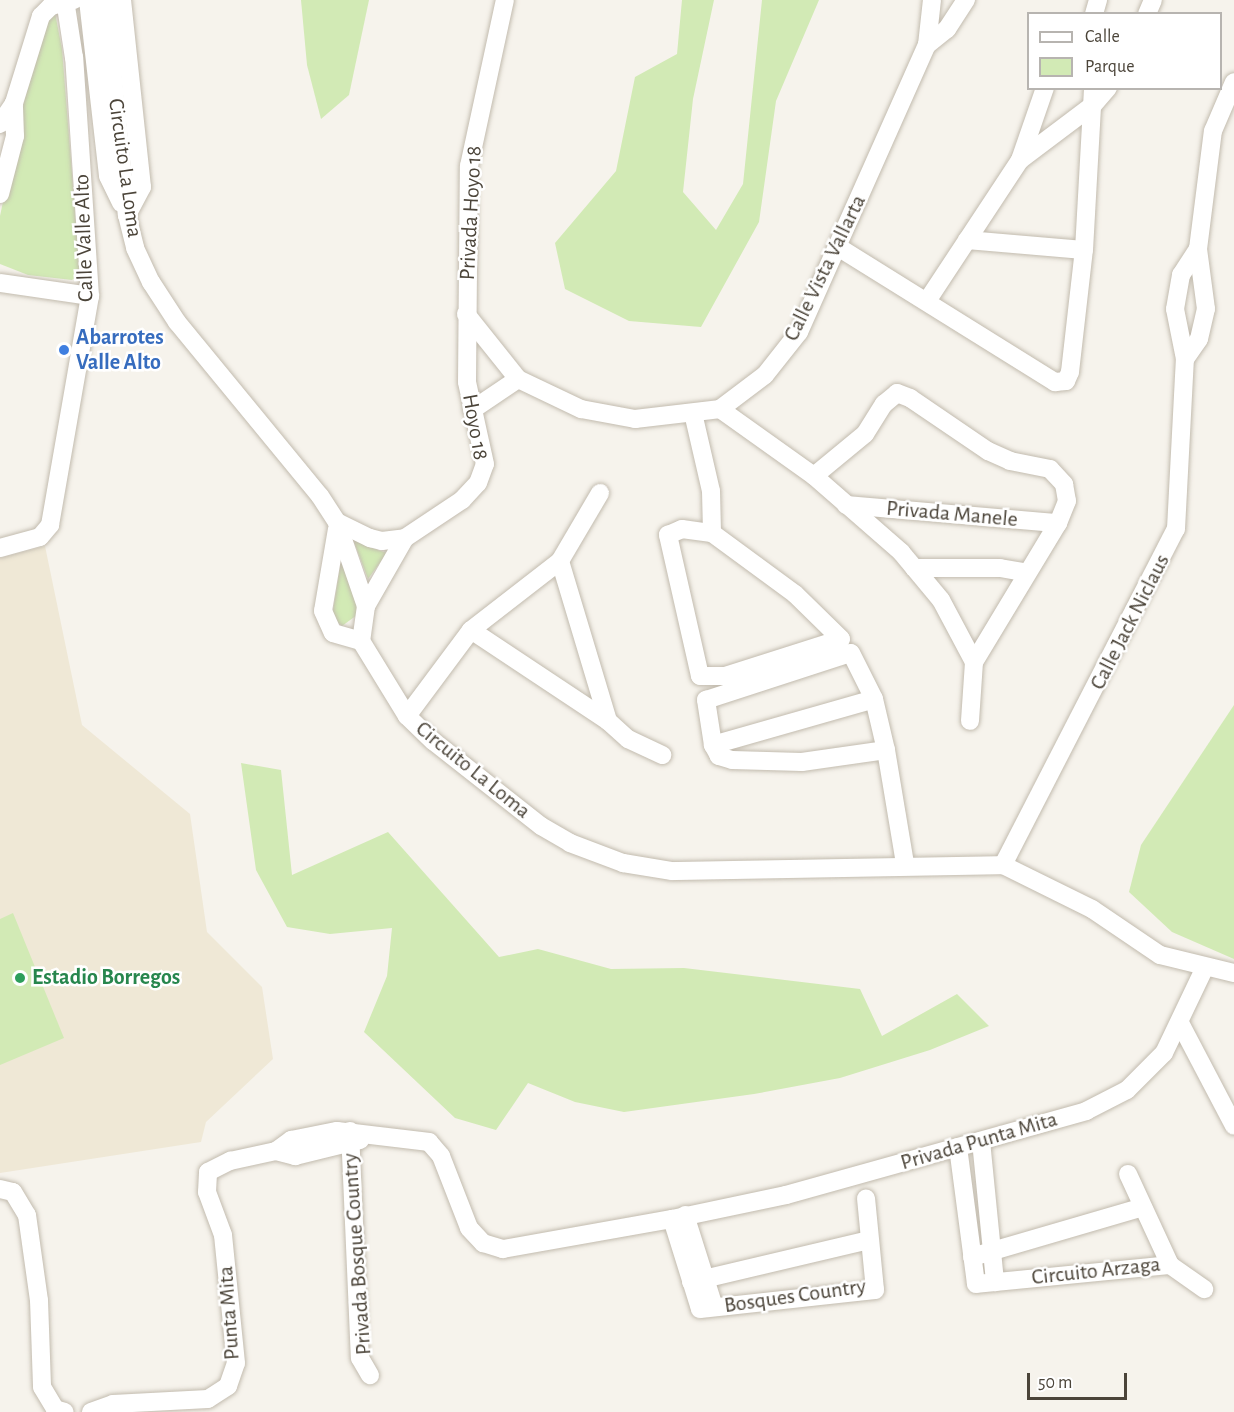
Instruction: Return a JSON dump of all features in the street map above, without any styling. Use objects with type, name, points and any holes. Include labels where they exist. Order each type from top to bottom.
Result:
[{"type":"street","points":[[0,124],[14,102],[41,16],[51,6],[65,0],[74,0]]},
{"type":"street","name":"Calle Valle Alto","points":[[0,548],[40,537],[50,525],[90,296],[74,58],[65,0]]},
{"type":"street","points":[[88,0],[108,176],[127,215]]},
{"type":"street","name":"Circuito La Loma","points":[[105,0],[127,215],[135,248],[151,282],[177,322],[321,496],[337,522],[366,606],[361,641],[407,716],[541,826],[570,843],[623,863],[672,871],[905,864],[1003,865],[1092,909],[1160,956],[1204,969],[1234,974]]},
{"type":"street","points":[[122,0],[142,187],[127,215]]},
{"type":"street","name":"Calle Vista Vallarta","points":[[466,314],[519,379],[580,409],[635,419],[720,409],[765,375],[799,332],[927,45],[932,0]]},
{"type":"street","name":"Calle Vista Vallarta","points":[[927,45],[947,29],[966,0]]},
{"type":"street","name":"Privada Hoyo 18","points":[[466,314],[469,166],[503,2]]},
{"type":"street","name":"Calle Jack Niclaus","points":[[1185,359],[1199,339],[1206,309],[1198,249],[1213,131],[1234,82]]},
{"type":"street","points":[[927,301],[1020,160],[1044,90]]},
{"type":"street","points":[[838,247],[1055,382],[1066,381],[1070,372],[1084,250],[1093,97]]},
{"type":"street","points":[[1020,160],[1093,97]]},
{"type":"street","points":[[0,194],[2,175],[15,136],[14,102]]},
{"type":"street","points":[[967,240],[1084,250]]},
{"type":"street","name":"Calle Jack Niclaus","points":[[1003,865],[1176,529],[1185,359],[1175,309],[1181,275],[1198,249]]},
{"type":"street","points":[[0,283],[90,296]]},
{"type":"street","name":"Hoyo 18","points":[[366,606],[405,538],[462,500],[478,483],[485,464],[467,382],[466,314]]},
{"type":"street","points":[[472,410],[519,379]]},
{"type":"street","name":"Privada Manele","points":[[814,476],[865,434],[884,405],[897,393],[910,398],[988,450],[1010,461],[1050,469],[1064,484],[1067,501],[1058,523],[974,662],[970,721]]},
{"type":"street","name":"Privada Manele","points":[[720,409],[814,476],[914,568],[941,600],[974,662]]},
{"type":"street","points":[[693,413],[711,491],[712,533]]},
{"type":"street","points":[[407,716],[471,630],[560,561],[600,493]]},
{"type":"street","name":"Privada Manele","points":[[846,505],[1058,523]]},
{"type":"street","points":[[361,641],[333,633],[323,611],[335,556],[337,522],[376,540],[405,538]]},
{"type":"street","points":[[682,529],[712,533],[795,594],[841,639],[725,675],[700,676],[668,535],[682,529]]},
{"type":"street","points":[[560,561],[608,721]]},
{"type":"street","points":[[914,568],[1000,568],[1028,573]]},
{"type":"street","points":[[471,630],[608,721],[628,739],[663,755]]},
{"type":"street","points":[[886,750],[802,762],[732,760],[719,756],[713,745],[706,700],[851,653],[874,699],[886,750],[905,864]]},
{"type":"street","points":[[713,745],[874,699]]},
{"type":"street","name":"Privada Punta Mita","points":[[356,1138],[429,1142],[441,1155],[469,1228],[483,1243],[503,1249],[679,1217],[786,1195],[1086,1111],[1127,1090],[1164,1053],[1204,969]]},
{"type":"street","points":[[1180,1023],[1234,1126]]},
{"type":"street","name":"Punta Mita","points":[[91,1412],[113,1404],[208,1400],[228,1386],[236,1364],[223,1235],[207,1192],[208,1172],[230,1161],[276,1151],[295,1156],[356,1138]]},
{"type":"street","name":"Privada Bosque Country","points":[[356,1138],[360,1358],[370,1376]]},
{"type":"street","points":[[981,1141],[995,1282]]},
{"type":"street","name":"Circuito Arzaga","points":[[958,1147],[976,1284],[1170,1265],[1128,1174]]},
{"type":"street","points":[[0,1189],[13,1192],[27,1215],[39,1300],[42,1388],[55,1408],[65,1412]]},
{"type":"street","name":"Bosques Country","points":[[699,1280],[707,1308],[875,1290],[866,1198]]},
{"type":"street","name":"Circuito Arzaga","points":[[972,1257],[1143,1207]]},
{"type":"street","points":[[679,1217],[699,1280],[869,1240]]},
{"type":"street","points":[[1170,1265],[1204,1289]]},
{"type":"shaded area","points":[[45,546],[82,725],[190,814],[207,932],[262,987],[273,1059],[206,1122],[201,1142],[0,1173],[0,558]]},
{"type":"green space","points":[[301,0],[369,0],[349,95],[321,119],[307,65]]},
{"type":"green space","points":[[682,0],[714,0],[693,99],[683,192],[716,230],[743,184],[762,0],[819,0],[776,101],[759,222],[701,327],[629,321],[565,289],[555,243],[616,171],[635,77],[677,54]]},
{"type":"green space","points":[[55,13],[62,49],[80,274],[72,280],[28,275],[0,264],[0,216],[38,36],[45,15]]},
{"type":"green space","points":[[351,534],[369,547],[387,553],[368,579]]},
{"type":"green space","points":[[343,548],[358,592],[357,615],[342,626],[332,617]]},
{"type":"green space","points":[[1234,705],[1234,959],[1172,932],[1129,892],[1141,845]]},
{"type":"green space","points":[[241,763],[281,770],[292,875],[388,832],[499,957],[538,949],[611,969],[684,968],[860,989],[882,1036],[957,994],[989,1026],[930,1050],[840,1078],[754,1094],[624,1112],[575,1102],[528,1083],[496,1130],[455,1118],[364,1032],[387,976],[392,928],[330,934],[287,927],[256,870]]},
{"type":"green space","name":"Estadio Borregos","points":[[13,913],[64,1038],[0,1065],[0,919]]},
{"type":"place","name":"Abarrotes Valle Alto","points":[[64,350]]},
{"type":"place","name":"Estadio Borregos","points":[[20,978]]}]
